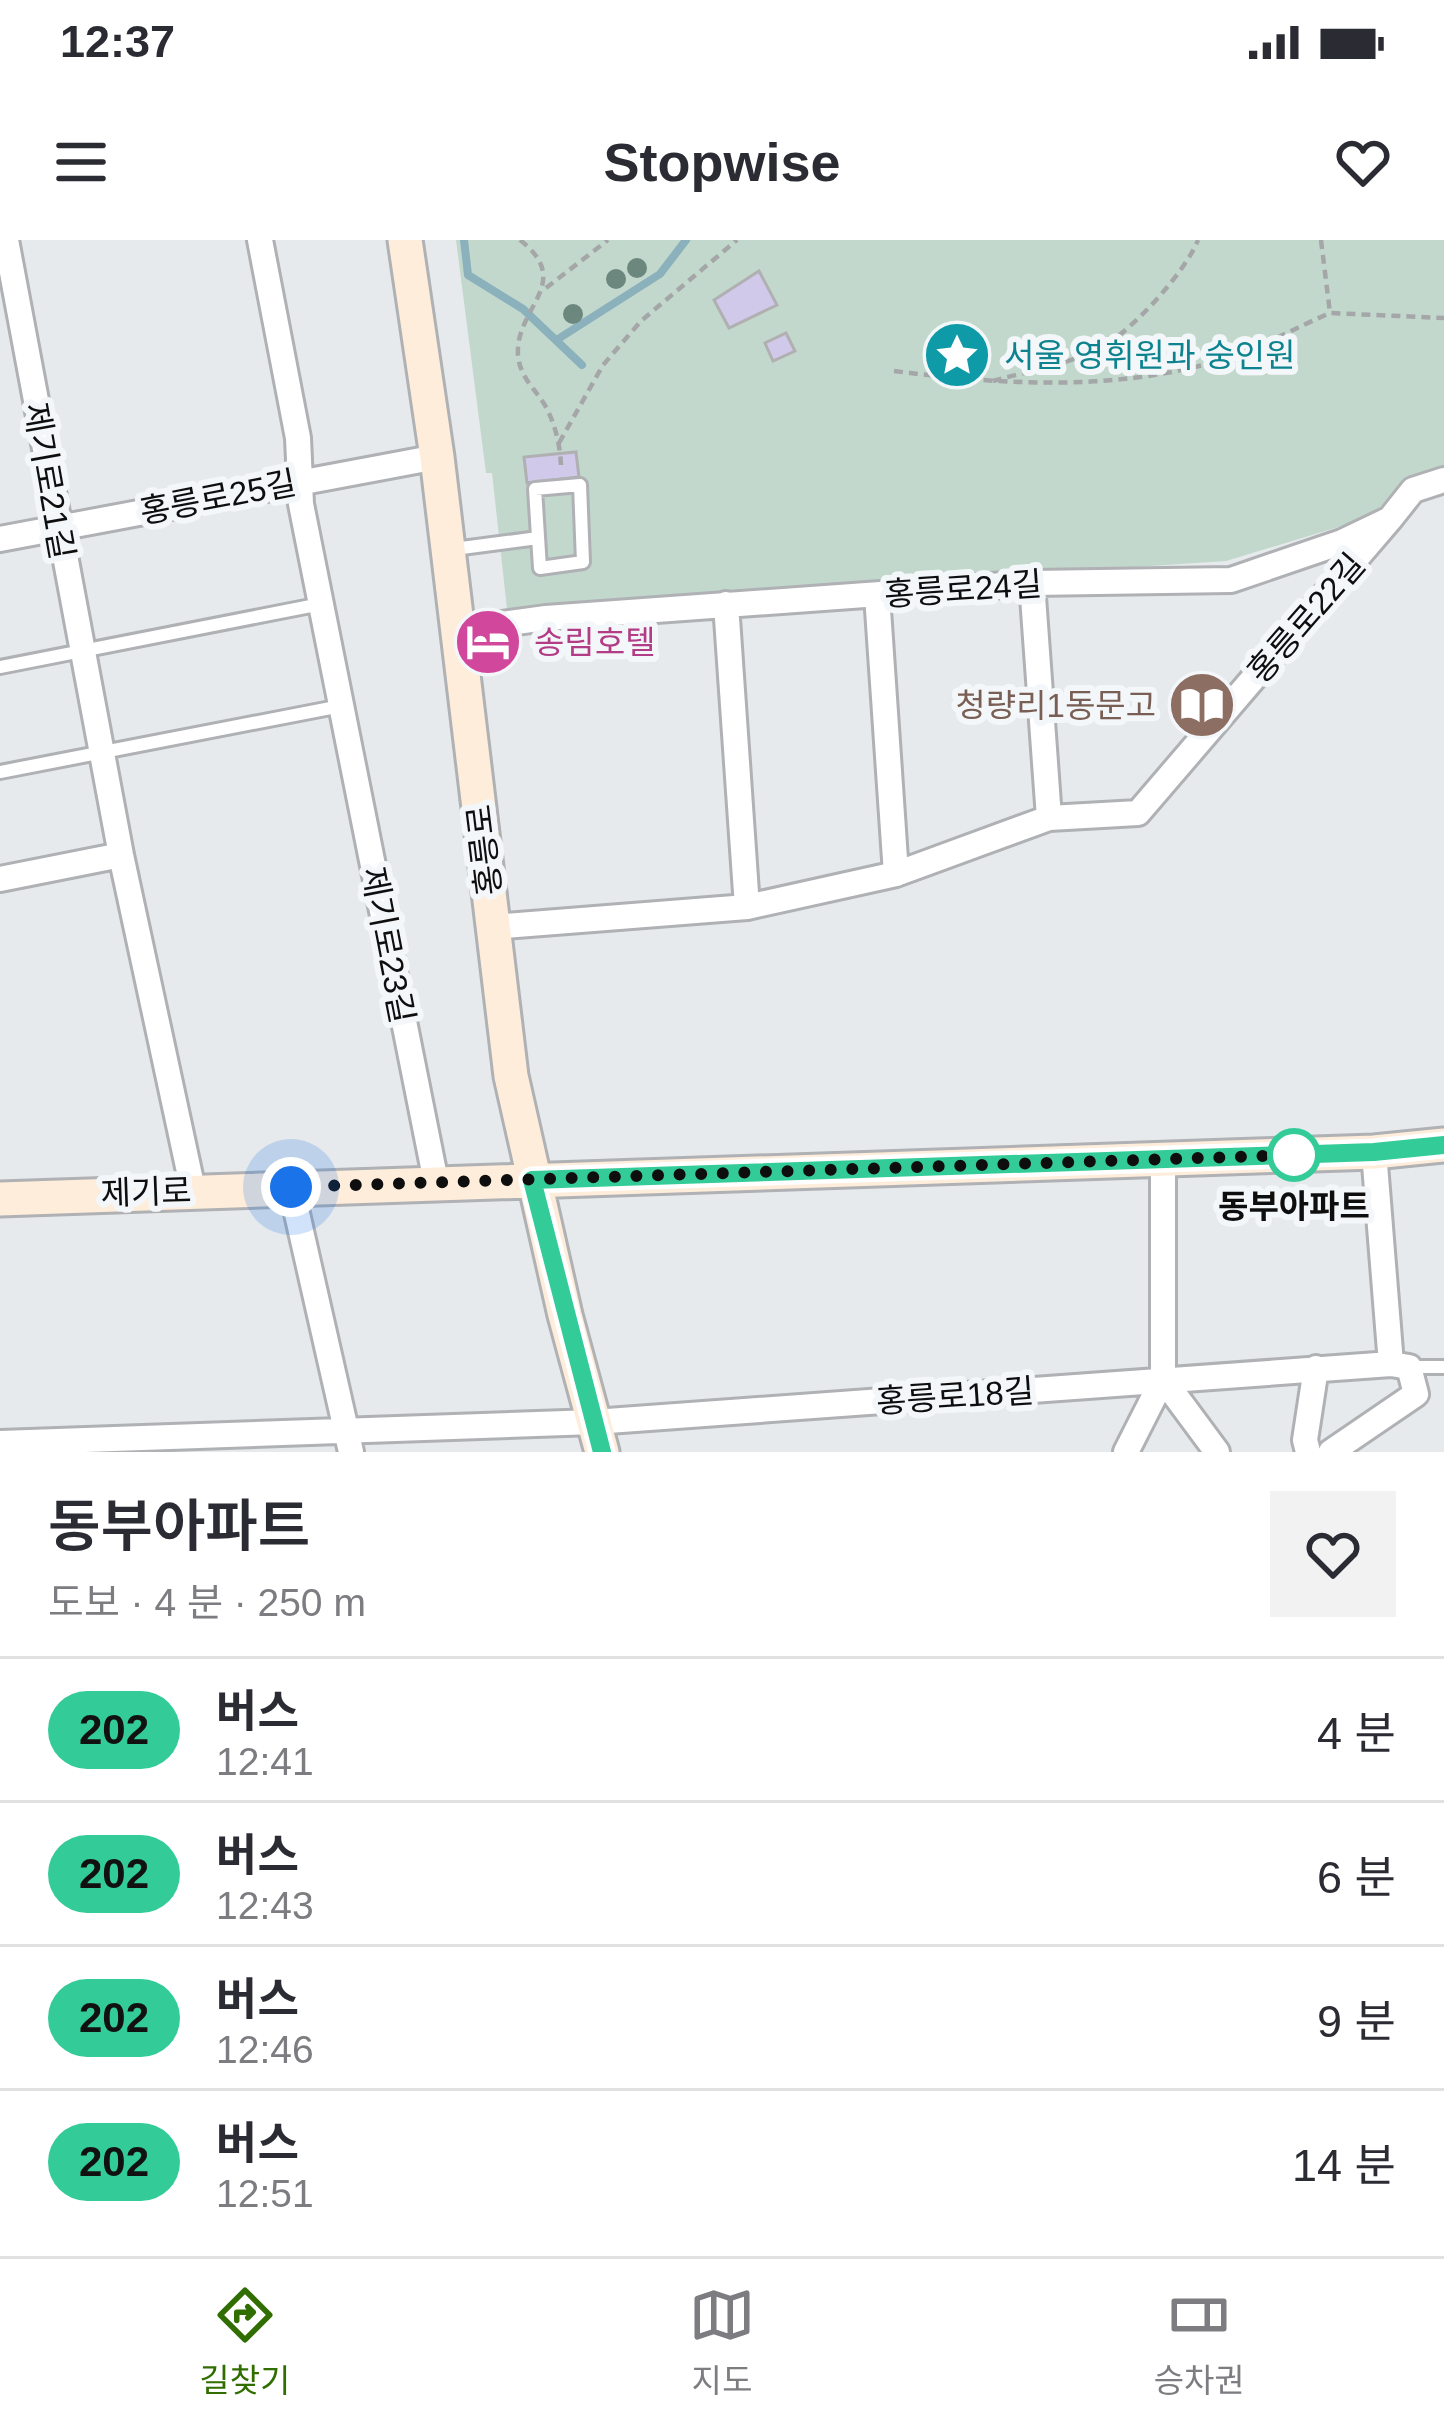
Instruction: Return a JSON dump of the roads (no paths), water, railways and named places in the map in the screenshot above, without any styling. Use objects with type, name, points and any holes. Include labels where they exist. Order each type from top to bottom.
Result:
[{"type":"main road","name":"홍릉로","points":[[405,240],[511,1076],[532,1180],[598,1437]]},
{"type":"main road","name":"제기로","points":[[0,1199],[1163,1160],[1444,1145]]},
{"type":"street","name":"제기로21길","points":[[5,240],[121,855],[194,1190]]},
{"type":"street","name":"제기로23길","points":[[260,240],[298,438],[300,481],[321,604],[436,1182]]},
{"type":"street","name":"홍릉로25길","points":[[0,539],[436,457]]},
{"type":"street","name":"홍릉로24길","points":[[457,630],[546,618],[1033,583],[1231,580],[1342,542],[1390,519],[1413,490],[1444,480]]},
{"type":"street","name":"홍릉로22길","points":[[493,927],[747,907],[896,874],[1049,818],[1138,813],[1390,519]]},
{"type":"street","points":[[1033,583],[1049,818]]},
{"type":"street","points":[[877,596],[896,874]]},
{"type":"street","points":[[727,604],[747,907]]},
{"type":"street","points":[[0,879],[121,855]]},
{"type":"street","points":[[1331,1452],[1416,1394],[1400,1366],[1374,1152]]},
{"type":"street","points":[[1126,1452],[1163,1379],[1163,1160]]},
{"type":"street","points":[[291,1187],[349,1441]]},
{"type":"street","name":"홍릉로18길","points":[[0,1443],[598,1437],[1163,1379],[1400,1366]]},
{"type":"street","points":[[1308,1452],[1305,1440],[1316,1368]]},
{"type":"street","points":[[1163,1379],[1216,1452]]},
{"type":"lane","points":[[580,484],[583,562],[540,568],[538,538],[535,489],[580,484]]},
{"type":"lane","points":[[447,550],[538,538]]},
{"type":"lane","points":[[0,667],[321,604]]},
{"type":"lane","points":[[0,772],[341,706]]},
{"type":"lane","points":[[1400,1366],[1444,1366]]},
{"type":"waterway","points":[[464,240],[468,275],[523,309],[582,365]]},
{"type":"waterway","points":[[558,339],[660,274],[686,240]]},
{"type":"place","name":"서울 영휘원과 숭인원","points":[[957,355]]},
{"type":"place","name":"송림호텔","points":[[488,642]]},
{"type":"place","name":"청량리1동문고","points":[[1202,705]]},
{"type":"place","name":"동부아파트","points":[[1294,1155]]}]
